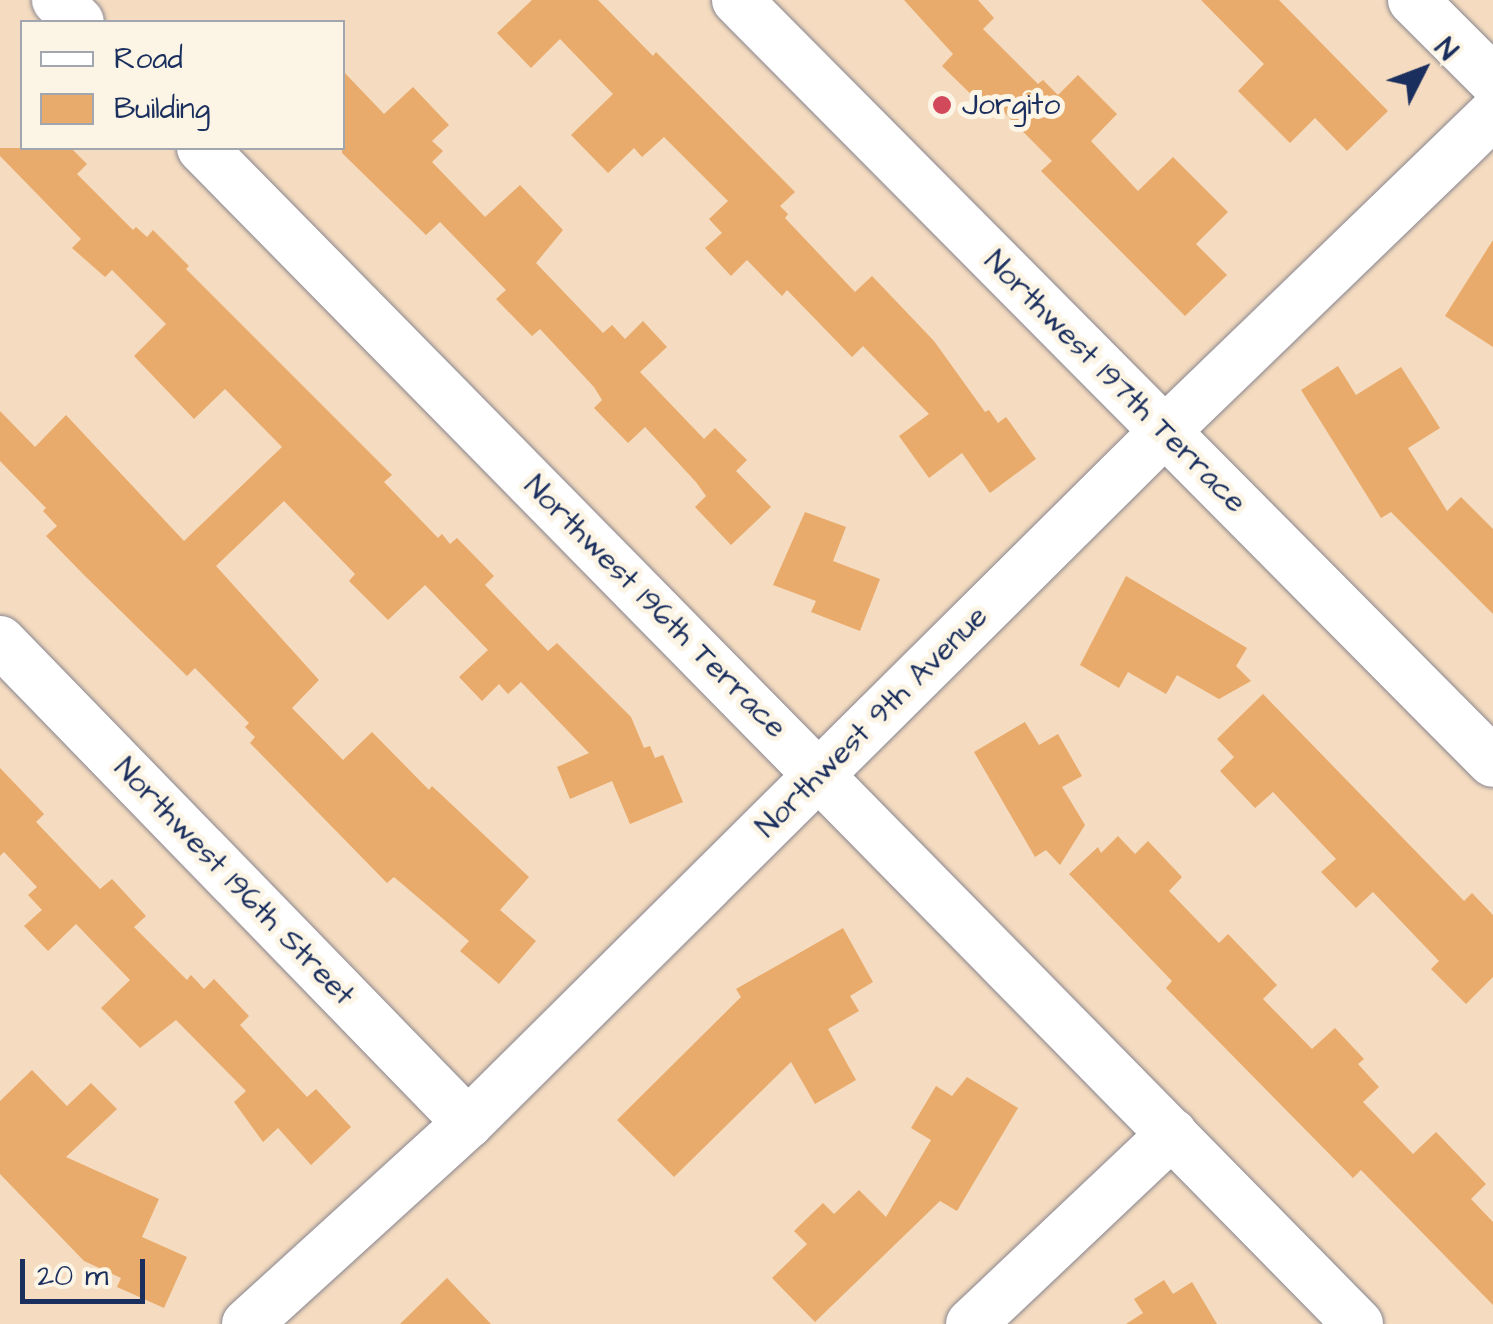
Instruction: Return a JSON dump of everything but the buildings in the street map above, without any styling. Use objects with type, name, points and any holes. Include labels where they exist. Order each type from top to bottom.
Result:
[{"type":"street","points":[[57,0],[78,20]]},
{"type":"street","name":"Northwest 197th Terrace","points":[[737,0],[1493,762]]},
{"type":"street","points":[[1413,0],[1493,80]]},
{"type":"street","name":"Northwest 9th Avenue","points":[[246,1324],[468,1123],[1164,432],[1493,114]]},
{"type":"street","name":"Northwest 196th Terrace","points":[[204,150],[1358,1324]]},
{"type":"street","name":"Northwest 196th Street","points":[[0,641],[468,1123]]},
{"type":"street","points":[[970,1324],[1172,1134]]},
{"type":"place","name":"Jorgito","points":[[942,105]]}]
